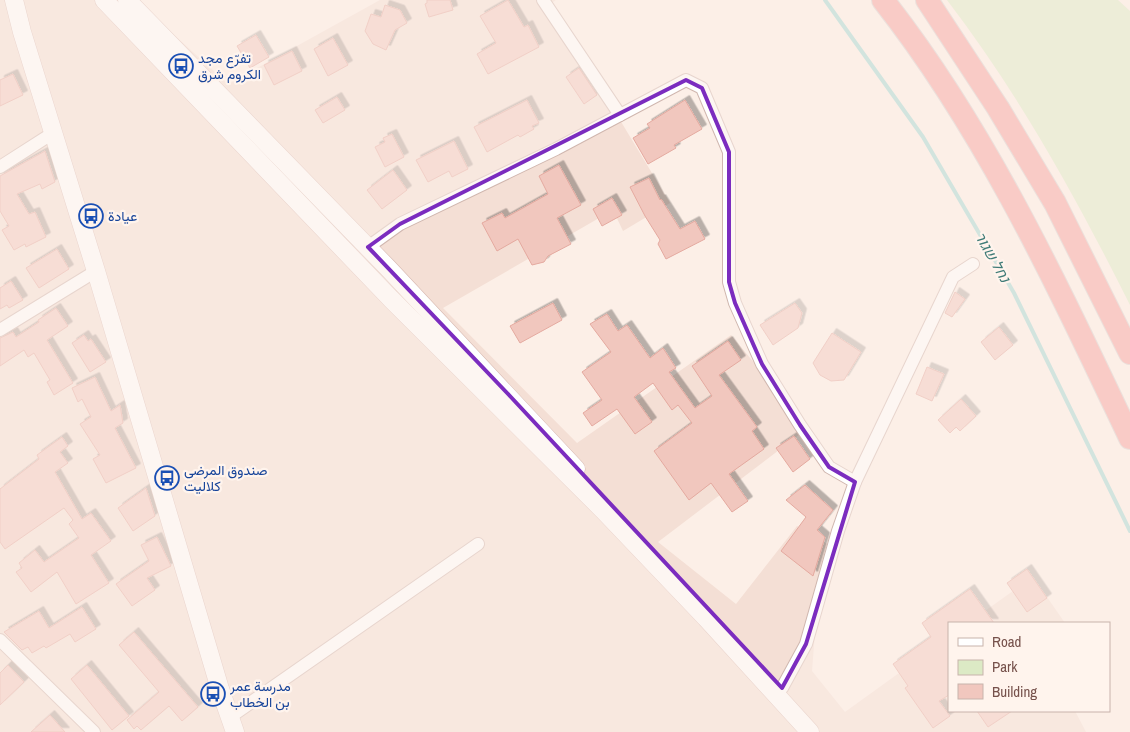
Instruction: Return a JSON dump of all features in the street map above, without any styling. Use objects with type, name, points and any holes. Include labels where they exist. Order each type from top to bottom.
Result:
[{"type":"highway","points":[[883,0],[915,42],[971,127],[1027,225],[1130,438]]},
{"type":"highway","points":[[926,0],[998,108],[1056,203],[1130,353]]},
{"type":"street","points":[[14,0],[22,32],[96,271],[232,725],[478,544]]},
{"type":"street","points":[[22,32],[28,0]]},
{"type":"street","points":[[104,0],[390,299],[616,524],[812,731]]},
{"type":"street","points":[[128,0],[509,395],[782,688],[812,731]]},
{"type":"street","points":[[542,0],[620,115]]},
{"type":"street","points":[[368,247],[400,224],[556,149],[686,80],[702,88],[729,152],[729,282],[735,303],[762,364],[800,424],[829,467],[855,482]]},
{"type":"street","points":[[0,167],[53,133]]},
{"type":"street","points":[[782,688],[806,644],[838,530],[855,482],[953,277],[973,264]]},
{"type":"street","points":[[0,330],[96,271]]},
{"type":"street","points":[[0,640],[94,732]]},
{"type":"highlighted area","points":[[686,80],[702,88],[729,152],[729,282],[735,303],[762,364],[800,425],[829,467],[855,482],[806,644],[782,688],[509,395],[368,247],[400,224]]},
{"type":"shaded area","points":[[0,0],[136,0],[228,84],[380,0],[556,0],[550,4],[670,203],[623,231],[613,210],[443,308],[577,443],[731,335],[808,428],[658,542],[736,604],[797,526],[834,548],[819,580],[812,671],[845,712],[948,638],[948,712],[1076,712],[1086,732],[0,732]]},
{"type":"shaded area","points":[[1033,577],[1064,622],[969,622]]},
{"type":"green space","points":[[947,0],[1118,0],[1130,11],[1130,305],[1046,148],[999,72]]},
{"type":"building","points":[[427,0],[450,0],[453,10],[429,17],[425,4]]},
{"type":"building","points":[[508,0],[524,27],[528,25],[539,47],[488,74],[477,54],[496,43],[480,16]]},
{"type":"building","points":[[385,5],[400,10],[407,23],[395,30],[386,50],[373,44],[365,31],[371,14],[381,17]]},
{"type":"building","points":[[256,35],[269,57],[250,68],[237,46]]},
{"type":"building","points":[[333,38],[348,65],[328,76],[314,49]]},
{"type":"building","points":[[292,51],[302,71],[274,85],[264,65]]},
{"type":"building","points":[[579,68],[597,95],[584,104],[566,77]]},
{"type":"building","points":[[13,74],[23,95],[0,106],[0,80]]},
{"type":"building","points":[[337,97],[345,110],[323,123],[315,110]]},
{"type":"building","points":[[527,100],[539,123],[532,126],[534,129],[520,137],[518,135],[487,152],[474,127]]},
{"type":"building","points":[[685,100],[702,129],[674,145],[676,148],[648,164],[633,138],[650,128],[647,124]]},
{"type":"building","points":[[392,134],[404,157],[385,167],[375,147],[385,142],[383,138]]},
{"type":"building","points":[[454,141],[468,169],[452,177],[449,171],[428,182],[416,160]]},
{"type":"building","points":[[45,151],[55,182],[42,189],[40,184],[17,194],[29,214],[35,212],[46,237],[26,247],[25,244],[14,250],[2,230],[9,226],[0,211],[0,176]]},
{"type":"building","points":[[559,165],[581,205],[557,218],[571,244],[548,256],[544,262],[532,265],[518,239],[497,251],[482,223],[502,213],[505,218],[548,194],[539,176]]},
{"type":"building","points":[[393,170],[407,190],[382,209],[367,190]]},
{"type":"building","points":[[649,178],[660,200],[680,229],[695,221],[705,239],[666,259],[658,244],[660,240],[630,187]]},
{"type":"building","points":[[612,198],[622,215],[602,226],[593,209]]},
{"type":"building","points":[[57,249],[69,269],[39,288],[26,268]]},
{"type":"building","points":[[11,281],[23,300],[9,308],[7,305],[0,309],[0,288]]},
{"type":"building","points":[[955,292],[965,299],[952,317],[945,313]]},
{"type":"building","points":[[553,303],[562,320],[520,343],[510,326]]},
{"type":"building","points":[[795,303],[802,313],[798,328],[773,345],[760,325]]},
{"type":"building","points":[[56,308],[68,326],[47,340],[73,383],[54,395],[47,382],[50,380],[34,353],[28,357],[24,350],[0,366],[0,338],[13,332],[16,337]]},
{"type":"building","points":[[607,314],[618,331],[627,325],[650,358],[663,348],[676,368],[669,372],[695,408],[712,396],[692,366],[728,341],[741,360],[719,375],[757,427],[752,431],[764,449],[729,474],[748,501],[732,512],[711,483],[689,500],[654,451],[692,423],[678,405],[672,410],[653,383],[634,397],[652,422],[635,434],[617,409],[592,426],[583,413],[602,400],[582,372],[611,352],[590,324]]},
{"type":"building","points":[[999,327],[1013,345],[995,360],[981,342]]},
{"type":"building","points":[[832,333],[861,352],[844,380],[831,381],[820,375],[813,363]]},
{"type":"building","points":[[84,335],[88,341],[91,339],[106,362],[90,372],[72,343]]},
{"type":"building","points":[[927,367],[944,374],[932,401],[916,394]]},
{"type":"building","points":[[95,377],[111,411],[120,405],[123,423],[115,428],[136,468],[106,483],[93,459],[100,455],[80,424],[91,417],[82,399],[78,402],[72,388]]},
{"type":"building","points":[[961,399],[976,416],[960,431],[956,427],[950,433],[938,420]]},
{"type":"building","points":[[794,436],[810,459],[793,472],[776,448]]},
{"type":"building","points":[[62,437],[68,446],[60,452],[68,463],[55,472],[82,519],[91,513],[111,541],[91,555],[109,583],[76,604],[57,572],[31,592],[16,572],[22,568],[19,563],[35,550],[44,562],[79,538],[69,524],[73,520],[64,508],[5,549],[0,542],[0,489],[39,459],[37,455]]},
{"type":"building","points":[[805,485],[833,510],[817,530],[825,537],[813,576],[781,551],[806,517],[786,500]]},
{"type":"building","points":[[146,488],[155,516],[133,531],[118,508]]},
{"type":"building","points":[[157,537],[171,566],[147,578],[155,590],[132,606],[116,584],[149,561],[141,545]]},
{"type":"building","points":[[1027,569],[1047,598],[1027,612],[1007,583]]},
{"type":"building","points":[[970,589],[993,622],[948,622],[948,696],[939,701],[950,716],[933,728],[905,688],[908,686],[893,664],[931,637],[922,623]]},
{"type":"building","points":[[82,607],[96,629],[75,642],[70,634],[46,648],[44,646],[32,653],[28,647],[22,650],[4,632],[39,611],[49,628]]},
{"type":"building","points":[[134,632],[198,707],[182,721],[169,706],[141,730],[137,726],[134,729],[127,720],[159,692],[119,645]]},
{"type":"building","points":[[8,665],[24,682],[0,705],[0,673]]},
{"type":"building","points":[[87,665],[129,716],[112,730],[71,679]]},
{"type":"building","points":[[978,712],[1010,712],[988,727]]},
{"type":"building","points":[[50,715],[65,732],[31,732]]},
{"type":"waterway","name":"נחל שגור","points":[[825,0],[923,137],[1014,293],[1130,531]]},
{"type":"place","name":"تفرّع مجد الكروم شرق","points":[[181,66]]},
{"type":"place","name":"عيادة","points":[[91,216]]},
{"type":"place","name":"صندوق المرضى كلاليت","points":[[167,478]]},
{"type":"place","name":"مدرسة عمر بن الخطاب","points":[[213,694]]}]
